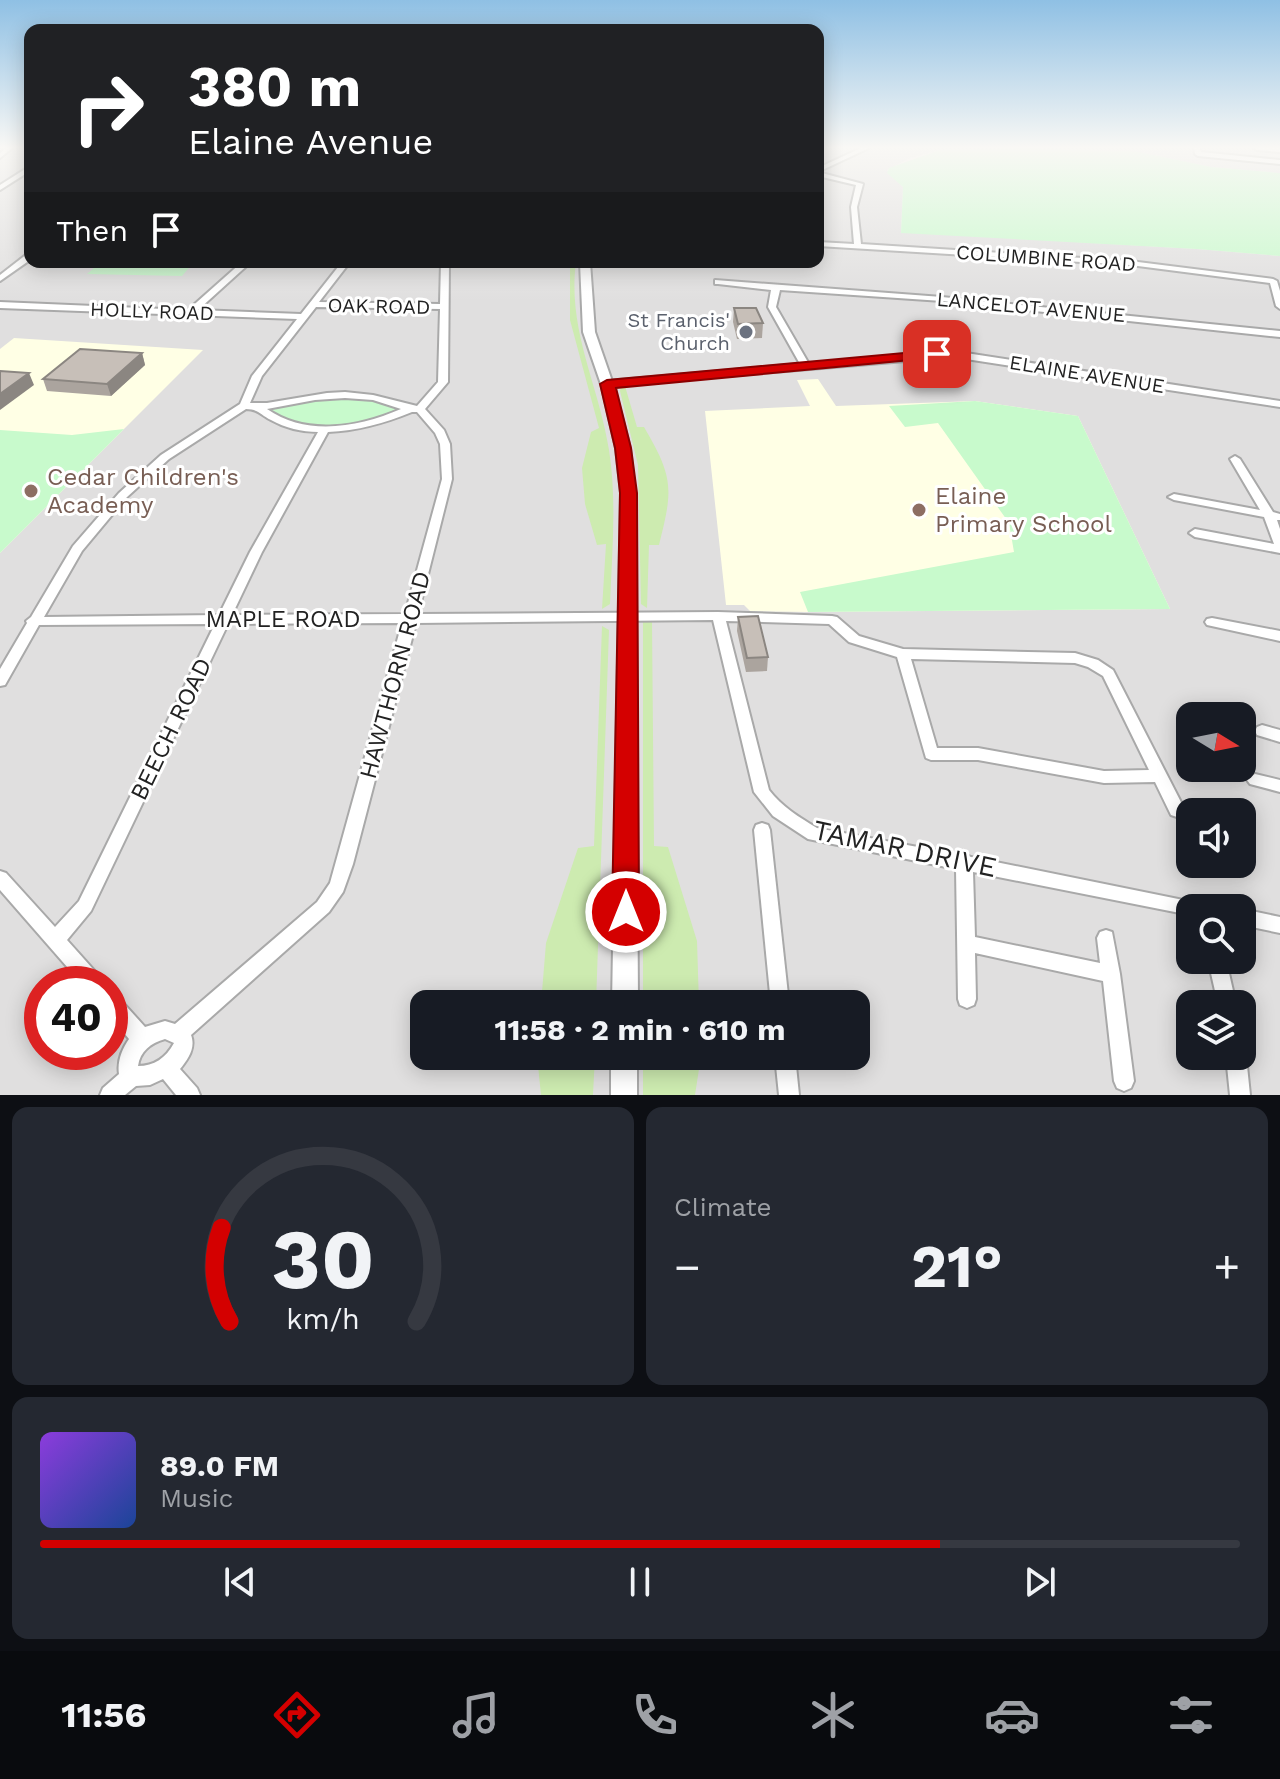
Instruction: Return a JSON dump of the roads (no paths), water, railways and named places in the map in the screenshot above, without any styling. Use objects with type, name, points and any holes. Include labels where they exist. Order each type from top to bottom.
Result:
[{"type":"street","points":[[856,199],[858,247]]},
{"type":"street","name":"COLUMBINE ROAD","points":[[824,244],[1130,263],[1277,284]]},
{"type":"street","points":[[0,279],[24,261]]},
{"type":"street","points":[[191,312],[240,268]]},
{"type":"street","points":[[244,406],[257,376],[341,268]]},
{"type":"street","points":[[259,407],[266,414],[291,425],[325,429],[370,423],[415,409],[443,382],[445,268]]},
{"type":"street","points":[[585,268],[589,332],[607,384],[623,448],[628,493],[625,990]]},
{"type":"street","name":"LANCELOT AVENUE","points":[[718,282],[930,298],[1280,334]]},
{"type":"street","points":[[1277,284],[1280,306]]},
{"type":"street","points":[[778,287],[772,307],[805,365]]},
{"type":"street","name":"OAK ROAD","points":[[313,304],[444,307]]},
{"type":"street","name":"HOLLY ROAD","points":[[0,305],[304,317]]},
{"type":"street","name":"ELAINE AVENUE","points":[[607,384],[953,354],[1280,404]]},
{"type":"street","points":[[0,681],[77,549],[123,495],[188,440],[244,406],[259,407],[300,397],[341,394],[379,399],[415,409]]},
{"type":"street","name":"HAWTHORN ROAD","points":[[178,1034],[309,920],[337,887],[447,479],[448,461],[440,432],[415,409]]},
{"type":"street","name":"BEECH ROAD","points":[[56,939],[85,906],[256,552],[325,429]]},
{"type":"street","points":[[1195,533],[1280,546],[1274,516],[1235,459]]},
{"type":"street","points":[[1174,497],[1274,516]]},
{"type":"street","name":"MAPLE ROAD","points":[[33,621],[628,616],[832,620],[854,639],[903,654],[1075,658],[1093,663],[1108,673],[1176,808]]},
{"type":"street","name":"TAMAR DRIVE","points":[[718,616],[754,767],[762,792],[773,809],[814,834],[1176,905]]},
{"type":"street","points":[[1212,622],[1280,636]]},
{"type":"street","points":[[903,654],[931,754],[978,754],[1104,777],[1160,776]]},
{"type":"street","points":[[1262,731],[1280,736]]},
{"type":"street","points":[[1256,780],[1280,786]]},
{"type":"street","points":[[762,830],[779,990]]},
{"type":"street","points":[[964,861],[967,999]]},
{"type":"street","points":[[1,880],[79,966]]},
{"type":"street","points":[[1256,920],[1280,925]]},
{"type":"street","points":[[1106,938],[1124,1081]]},
{"type":"street","points":[[966,943],[1111,974]]},
{"type":"street","points":[[128,1023],[142,1039]]},
{"type":"street","points":[[157,1031],[178,1034],[185,1047],[171,1074],[144,1084],[130,1078],[127,1063],[142,1039],[157,1031]]},
{"type":"street","points":[[624,1070],[624,1095]]},
{"type":"street","points":[[786,1070],[789,1095]]},
{"type":"street","points":[[1237,1070],[1240,1095]]},
{"type":"street","points":[[171,1074],[190,1095]]},
{"type":"street","points":[[110,1095],[130,1078]]},
{"type":"place","name":"St Francis' Church","points":[[746,332]]},
{"type":"place","name":"Cedar Children's Academy","points":[[31,491]]},
{"type":"place","name":"Elaine Primary School","points":[[919,510]]}]
